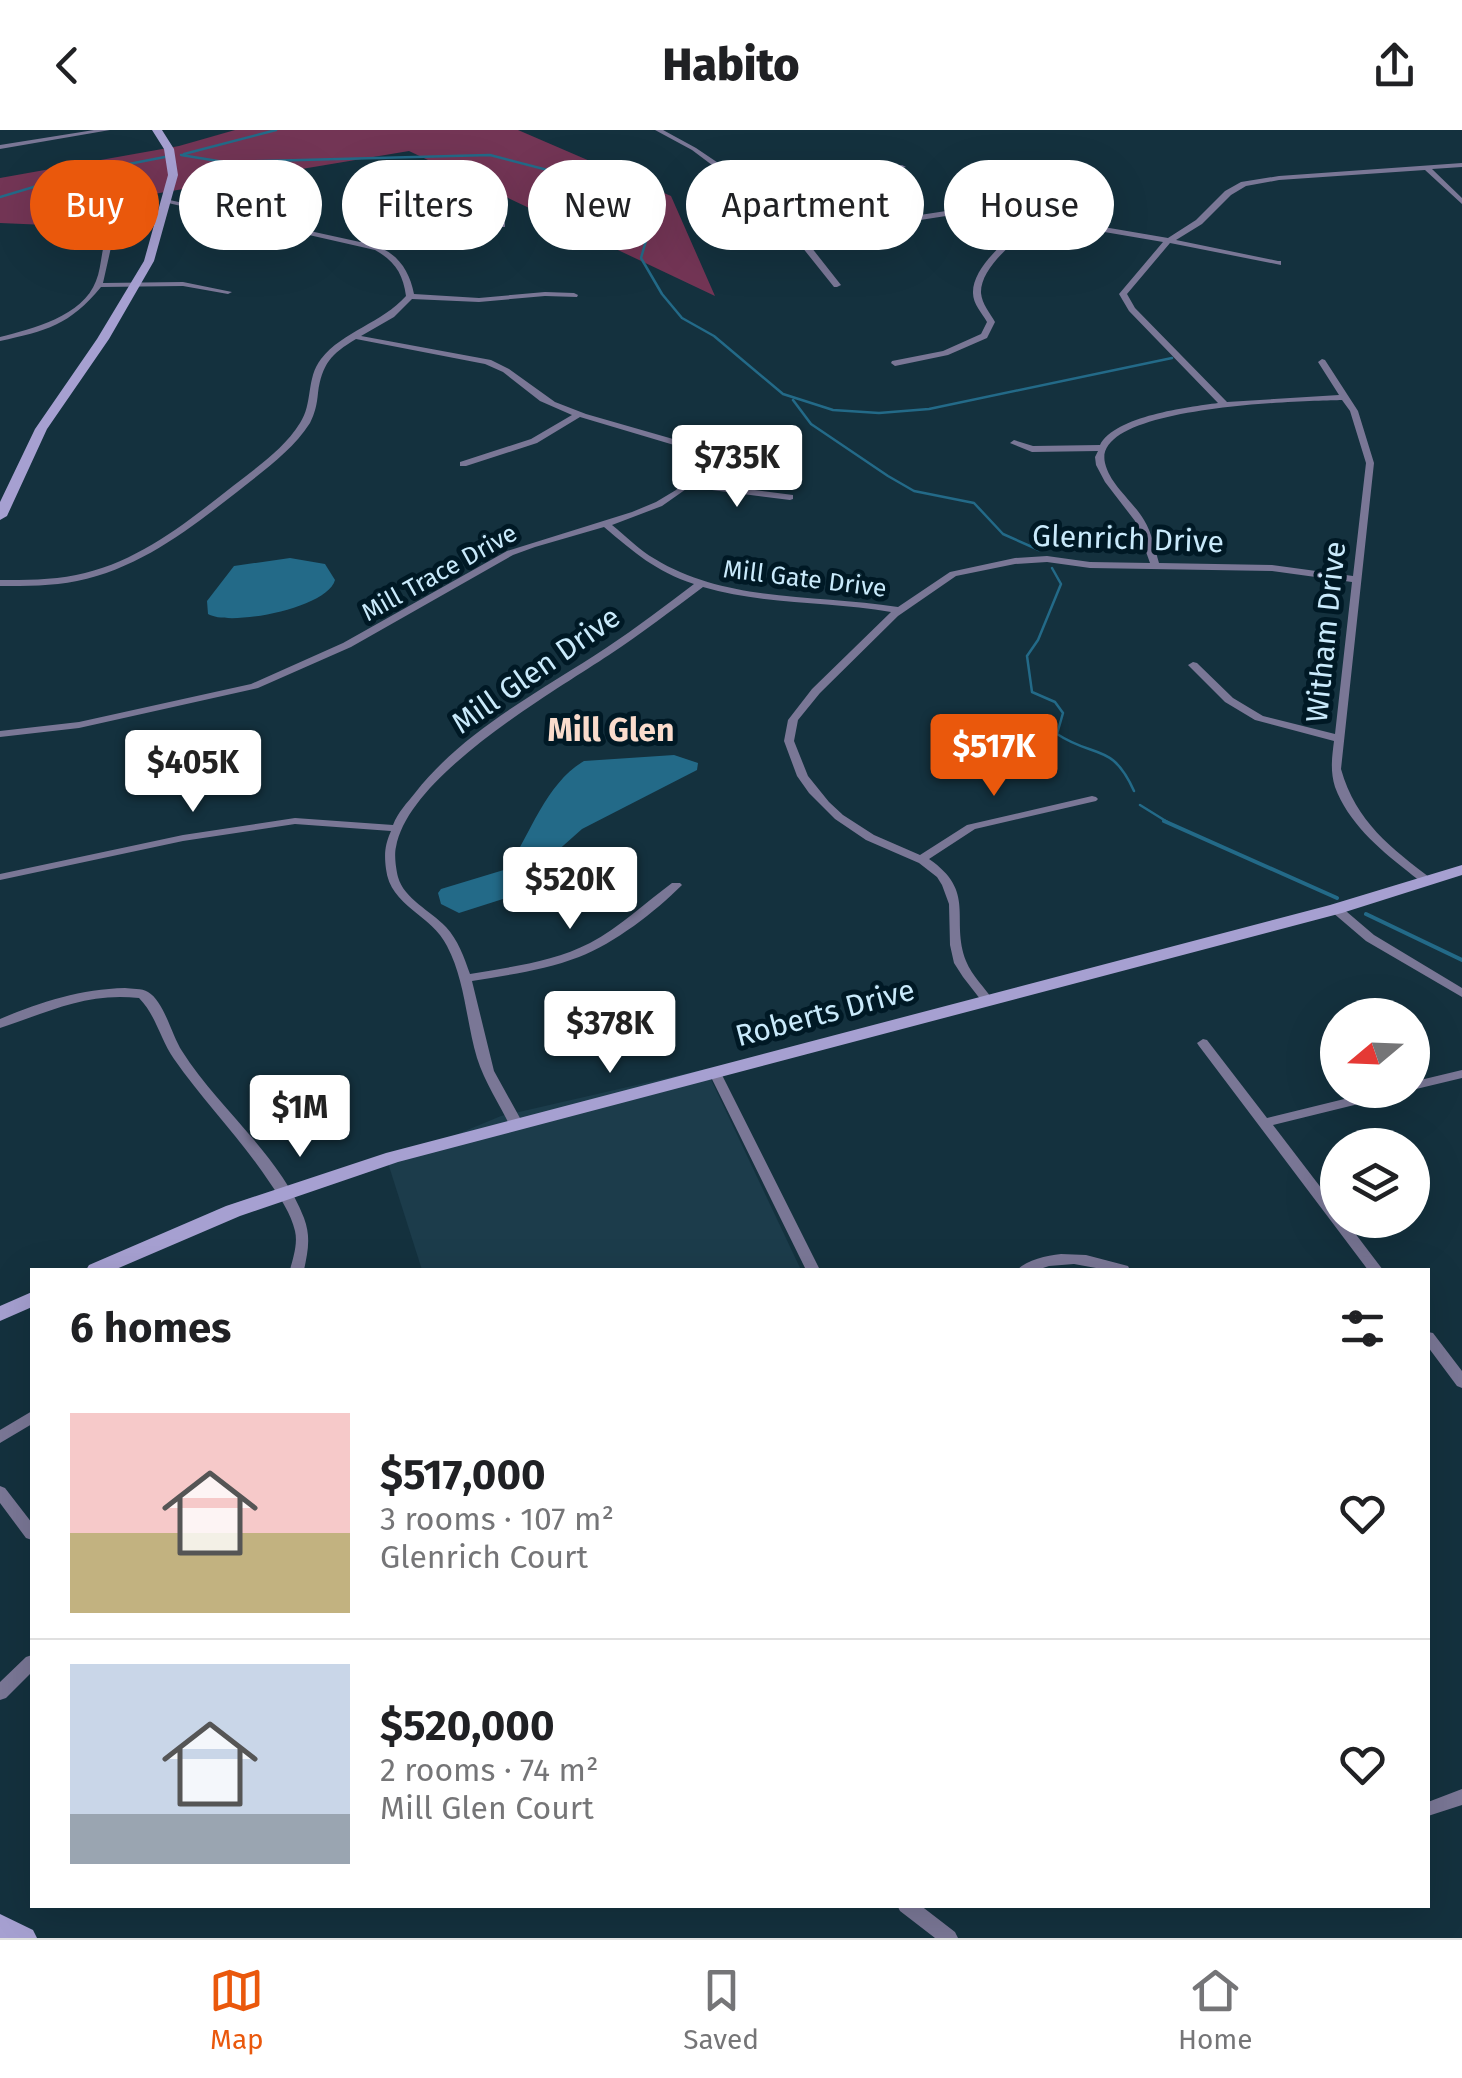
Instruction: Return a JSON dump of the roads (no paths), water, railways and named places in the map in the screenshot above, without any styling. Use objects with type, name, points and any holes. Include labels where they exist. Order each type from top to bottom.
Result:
[{"type":"street","points":[[0,148],[106,130]]},
{"type":"street","points":[[0,516],[40,429],[150,261],[168,201],[173,162],[157,130]]},
{"type":"street","points":[[658,130],[709,160]]},
{"type":"street","points":[[1224,404],[1132,309],[1123,294],[1167,242],[1199,222],[1228,193],[1244,184],[1462,165]]},
{"type":"street","points":[[1427,168],[1462,202]]},
{"type":"street","points":[[168,201],[342,239]]},
{"type":"street","points":[[1114,232],[1278,263]]},
{"type":"street","points":[[0,337],[54,327],[79,311],[100,285],[107,250]]},
{"type":"street","points":[[378,250],[396,258],[405,271],[410,296]]},
{"type":"street","points":[[810,250],[837,286]]},
{"type":"street","points":[[895,363],[946,353],[984,336],[991,322],[978,296],[980,276],[1002,250]]},
{"type":"street","points":[[100,285],[183,284],[228,292]]},
{"type":"street","points":[[0,583],[39,584],[95,576],[194,524],[294,438],[309,417],[320,367],[334,351],[359,338],[410,296],[479,300],[574,295]]},
{"type":"street","points":[[359,338],[497,365],[516,374],[544,400],[578,415],[678,443],[687,450],[695,466],[690,484],[790,497]]},
{"type":"street","name":"Witham Drive","points":[[1322,362],[1361,427],[1370,463],[1354,579],[1336,769],[1344,802],[1351,813],[1428,882]]},
{"type":"street","points":[[1014,443],[1032,449],[1100,448],[1120,432],[1192,408],[1343,397]]},
{"type":"street","points":[[462,464],[534,441],[578,415]]},
{"type":"street","points":[[1100,448],[1101,466],[1141,522],[1155,564]]},
{"type":"street","name":"Mill Trace Drive","points":[[0,734],[78,725],[254,686],[347,646],[538,540],[604,523],[662,502],[690,484]]},
{"type":"street","name":"Mill Gate Drive","points":[[604,523],[652,562],[701,584],[749,594],[844,600],[900,610]]},
{"type":"street","name":"Glenrich Drive","points":[[988,1001],[964,971],[958,956],[954,893],[936,869],[842,821],[809,784],[789,741],[800,709],[900,610],[945,578],[979,567],[1047,559],[1090,565],[1272,568],[1354,579]]},
{"type":"street","name":"Mill Glen Drive","points":[[394,828],[446,764],[515,709],[612,649],[701,584]]},
{"type":"street","points":[[1194,666],[1229,700],[1259,718],[1340,739]]},
{"type":"street","points":[[922,859],[985,822],[1092,798]]},
{"type":"street","points":[[0,877],[147,844],[295,821],[394,828],[387,854],[393,882],[438,923],[454,946],[489,1073],[516,1125]]},
{"type":"street","name":"Roberts Drive","points":[[101,1268],[279,1190],[1336,909],[1462,870]]},
{"type":"street","points":[[464,979],[544,964],[588,947],[607,938],[676,884]]},
{"type":"street","points":[[1336,909],[1370,938],[1462,993]]},
{"type":"street","points":[[0,1024],[68,1000],[118,991],[143,994],[157,1010],[178,1055],[279,1190],[302,1231],[297,1268]]},
{"type":"street","points":[[1203,1043],[1320,1197]]},
{"type":"street","points":[[716,1073],[812,1268]]},
{"type":"street","points":[[1430,1082],[1462,1074]]},
{"type":"street","points":[[1263,1123],[1325,1108]]},
{"type":"street","points":[[1352,1238],[1374,1268]]},
{"type":"street","points":[[1029,1268],[1050,1260],[1080,1258],[1116,1268]]},
{"type":"street","points":[[0,1314],[30,1300]]},
{"type":"street","points":[[1430,1340],[1462,1382]]},
{"type":"street","points":[[0,1437],[30,1418]]},
{"type":"street","points":[[0,1492],[30,1531]]},
{"type":"street","points":[[0,1693],[30,1664]]},
{"type":"street","points":[[1430,1808],[1462,1797]]},
{"type":"street","points":[[910,1908],[949,1938]]},
{"type":"street","points":[[0,1926],[24,1938]]},
{"type":"water","points":[[290,558],[325,564],[335,580],[315,599],[277,612],[236,618],[208,614],[207,601],[234,566]]},
{"type":"water","points":[[674,755],[698,763],[697,770],[582,829],[546,861],[531,890],[459,913],[441,904],[441,889],[507,869],[549,796],[584,761]]},
{"type":"waterway","points":[[184,154],[276,130]]},
{"type":"waterway","points":[[181,155],[224,162],[490,155],[586,180],[648,234],[641,258],[682,318],[714,336],[783,394],[833,410],[879,413],[929,409],[1172,358]]},
{"type":"waterway","points":[[0,197],[77,174],[170,156]]},
{"type":"waterway","points":[[793,400],[811,424],[888,476],[914,491],[974,503],[1003,534],[1039,550]]},
{"type":"waterway","points":[[1052,568],[1061,584],[1038,640],[1027,656],[1032,692],[1055,702],[1063,713],[1057,734],[1110,758],[1134,791]]},
{"type":"waterway","points":[[1140,805],[1169,823]]},
{"type":"waterway","points":[[1164,821],[1337,898]]},
{"type":"waterway","points":[[1366,914],[1462,960]]},
{"type":"district","name":"Mill Glen","points":[[611,730]]}]
